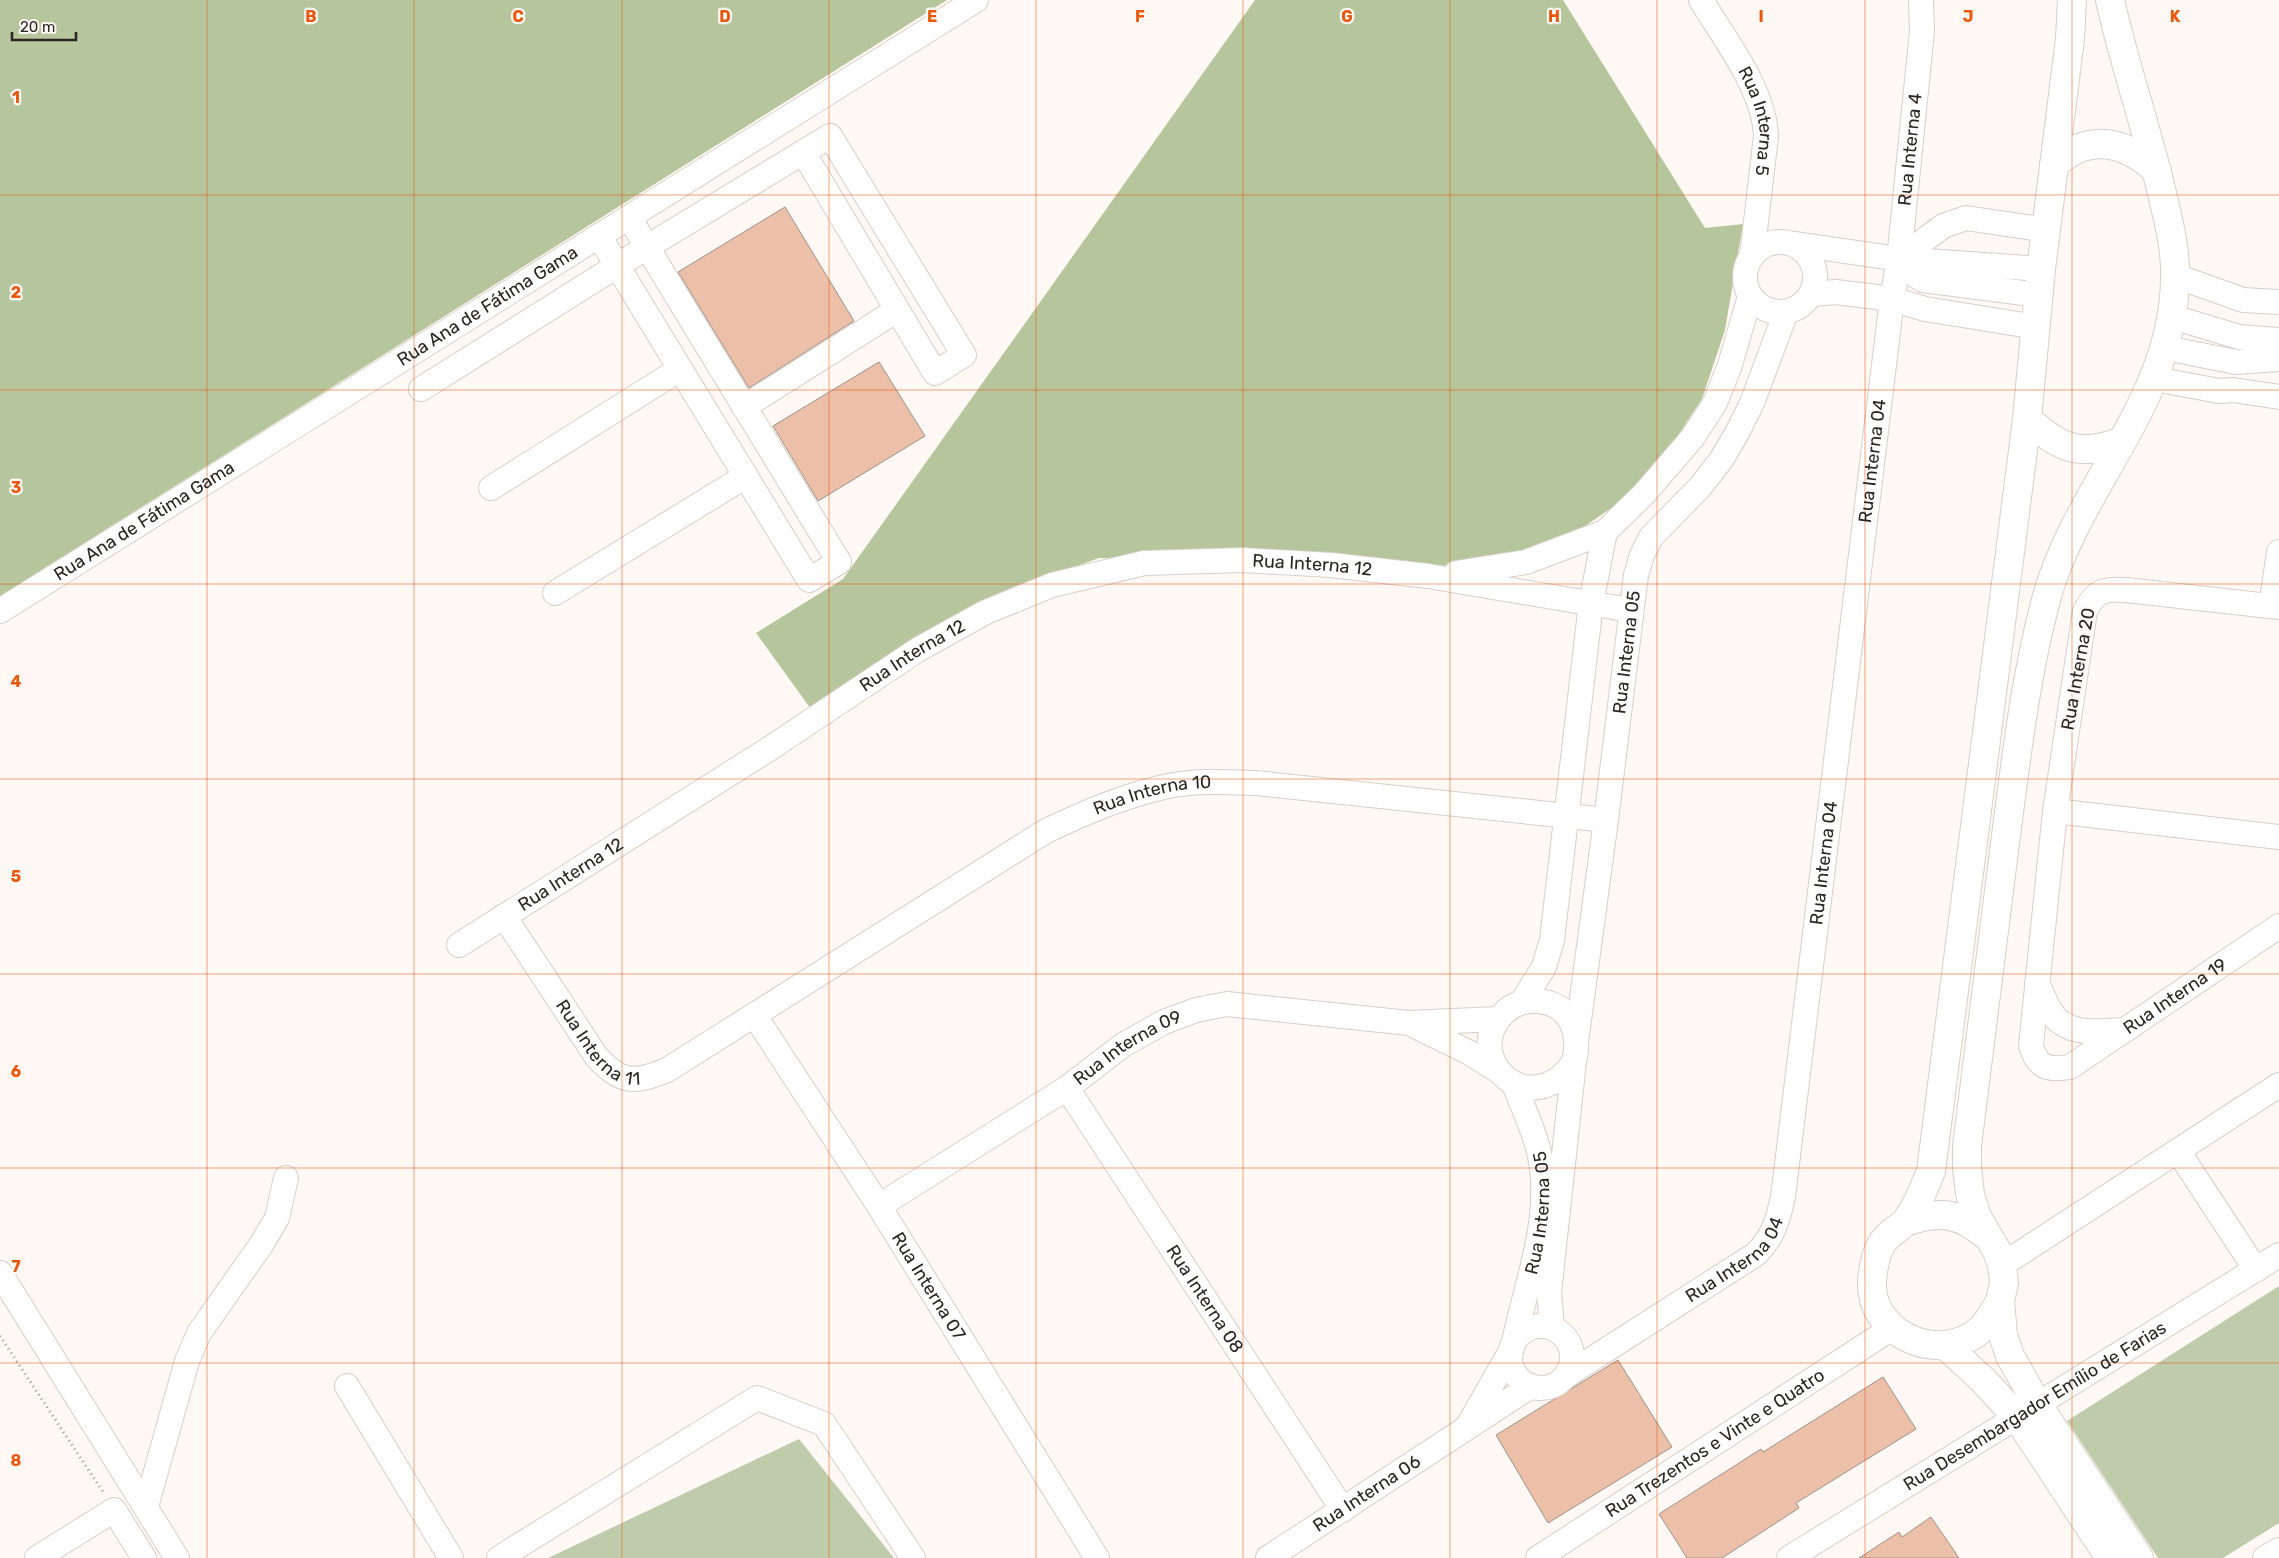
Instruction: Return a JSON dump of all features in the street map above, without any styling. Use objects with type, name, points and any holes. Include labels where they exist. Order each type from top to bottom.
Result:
[{"type":"main road","points":[[2072,0],[2070,39],[2040,282],[2027,419],[1931,1171],[1921,1196],[1905,1222],[1886,1238],[1874,1260],[1872,1284],[1878,1308],[1892,1328],[1909,1340],[1929,1345],[1946,1346],[1972,1336],[1989,1321],[2000,1301],[2004,1283],[2002,1264],[1976,1217],[1966,1168],[1967,1146],[2024,696],[2053,577],[2074,529],[2155,379],[2166,348],[2173,317],[2176,276],[2171,235],[2157,171],[2121,48],[2110,0]]},
{"type":"main road","points":[[2054,164],[2076,150],[2106,144],[2133,152],[2157,171]]},
{"type":"main road","points":[[2027,419],[2054,440],[2065,446],[2080,450],[2106,447],[2122,441]]},
{"type":"main road","points":[[1905,1222],[1927,1215],[1950,1214],[1972,1223],[1989,1238]]},
{"type":"main road","points":[[2000,1301],[2003,1335],[2027,1411],[2110,1558]]},
{"type":"main road","points":[[1946,1346],[1983,1380],[2027,1411],[2140,1558]]},
{"type":"street","name":"Rua Ana de Fátima Gama","points":[[0,611],[976,0]]},
{"type":"street","name":"Rua Interna 5","points":[[1701,0],[1751,84],[1765,124],[1766,136],[1752,256]]},
{"type":"street","name":"Rua Interna 4","points":[[1892,299],[1898,259],[1922,31],[1921,0]]},
{"type":"street","points":[[421,389],[617,266],[803,152],[830,136],[964,355],[935,373],[803,152]]},
{"type":"street","points":[[599,236],[809,580],[839,562],[629,217]]},
{"type":"street","points":[[1898,259],[1942,226],[1966,218],[2046,230]]},
{"type":"street","points":[[1796,244],[1807,252],[1814,265],[1816,280],[1812,294],[1796,309],[1786,312],[1766,309],[1750,296],[1746,286],[1746,265],[1752,256],[1764,245],[1780,241],[1898,259],[1915,276],[1923,280],[1989,278],[2040,282]]},
{"type":"street","points":[[2176,276],[2243,300],[2279,302]]},
{"type":"street","points":[[1812,294],[1836,292],[1892,299],[1925,309],[2036,327]]},
{"type":"street","points":[[1522,1002],[1544,967],[1552,940],[1568,816],[1591,603],[1606,532],[1644,494],[1693,437],[1715,403],[1730,366],[1750,296]]},
{"type":"street","name":"Rua Interna 04","points":[[1566,1375],[1756,1254],[1766,1244],[1777,1224],[1783,1198],[1892,299]]},
{"type":"street","points":[[744,406],[897,310]]},
{"type":"street","name":"Rua Interna 05","points":[[1577,1035],[1636,575],[1651,537],[1700,487],[1721,460],[1752,403],[1786,312]]},
{"type":"street","points":[[2173,317],[2239,337],[2279,340]]},
{"type":"street","points":[[2166,348],[2236,362],[2279,359]]},
{"type":"street","points":[[491,488],[680,369]]},
{"type":"street","points":[[2155,379],[2219,391],[2233,390],[2279,397]]},
{"type":"street","points":[[555,593],[746,476]]},
{"type":"street","name":"Rua Interna 12","points":[[1428,576],[1477,571],[1526,562],[1606,532]]},
{"type":"street","points":[[2275,606],[2279,552]]},
{"type":"street","name":"Rua Interna 12","points":[[459,945],[769,749],[919,649],[986,612],[1052,585],[1144,563],[1243,560],[1331,565],[1428,576],[1630,610]]},
{"type":"street","name":"Rua Interna 20","points":[[2070,1067],[2053,1070],[2043,1065],[2034,1056],[2031,1046],[2055,811],[2085,611],[2091,600],[2098,593],[2108,589],[2275,606]]},
{"type":"street","name":"Rua Interna 10","points":[[755,1016],[1046,831],[1090,810],[1166,786],[1211,782],[1256,783],[1606,820]]},
{"type":"street","points":[[2055,811],[2279,837]]},
{"type":"street","name":"Rua Interna 11","points":[[504,916],[596,1056],[611,1073],[636,1080],[649,1078],[667,1070],[755,1016]]},
{"type":"street","name":"Rua Interna 19","points":[[2070,1067],[2279,926]]},
{"type":"street","points":[[2037,983],[2051,1013],[2066,1027],[2085,1031],[2125,1030]]},
{"type":"street","points":[[1536,1000],[1550,1004],[1562,1011],[1572,1022],[1577,1035],[1577,1049],[1574,1062],[1566,1074],[1554,1083],[1541,1088],[1527,1088],[1506,1077],[1492,1060],[1490,1046],[1492,1032],[1498,1019],[1510,1008],[1522,1002],[1536,1000]]},
{"type":"street","name":"Rua Interna 09","points":[[879,1206],[1067,1088],[1123,1045],[1164,1022],[1196,1010],[1227,1004],[1409,1023],[1498,1019]]},
{"type":"street","name":"Rua Interna 07","points":[[755,1016],[879,1206],[1097,1558]]},
{"type":"street","name":"Rua Interna 09","points":[[1409,1023],[1468,1052],[1506,1077]]},
{"type":"street","name":"Rua Interna 05","points":[[1558,1331],[1549,1293],[1574,1062]]},
{"type":"street","name":"Rua Interna 05","points":[[1506,1077],[1538,1148],[1543,1181],[1541,1230],[1513,1346]]},
{"type":"street","points":[[2002,1264],[2279,1085]]},
{"type":"street","name":"Rua Interna 08","points":[[1067,1088],[1343,1510]]},
{"type":"street","points":[[2178,1151],[2256,1270]]},
{"type":"street","points":[[146,1507],[187,1361],[199,1333],[262,1246],[278,1218],[286,1178]]},
{"type":"street","name":"Rua Desembargador Emílio de Farias","points":[[1789,1558],[2279,1255]]},
{"type":"street","points":[[0,1273],[177,1558]]},
{"type":"street","points":[[1558,1331],[1571,1348],[1572,1362],[1566,1375],[1556,1384],[1543,1388],[1531,1386],[1519,1378],[1512,1368],[1510,1355],[1513,1346],[1524,1331],[1538,1326],[1614,1344]]},
{"type":"street","name":"Rua Trezentos e Vinte e Quatro","points":[[1538,1558],[1892,1328]]},
{"type":"street","name":"Rua Interna 06","points":[[1465,1429],[1513,1346]]},
{"type":"street","points":[[347,1386],[451,1558]]},
{"type":"street","name":"Rua Interna 06","points":[[1268,1558],[1531,1386]]},
{"type":"street","points":[[499,1558],[757,1398],[824,1424],[913,1558]]},
{"type":"street","points":[[37,1558],[114,1510],[144,1558]]},
{"type":"street","points":[[2266,1558],[2279,1550]]},
{"type":"path","points":[[0,1336],[114,1510]]},
{"type":"green space","points":[[0,0],[947,0],[0,596]]},
{"type":"green space","points":[[1255,0],[1563,0],[1705,228],[1743,224],[1725,330],[1702,399],[1665,455],[1629,496],[1585,526],[1518,556],[1461,567],[1318,556],[1099,558],[1016,588],[811,709],[756,633],[843,579]]},
{"type":"green space","points":[[2279,1286],[2279,1523],[2223,1558],[2158,1558],[2067,1421]]},
{"type":"green space","points":[[799,1439],[894,1558],[548,1558]]},
{"type":"building","points":[[785,207],[854,321],[749,388],[678,272]]},
{"type":"building","points":[[879,362],[925,436],[818,501],[773,426]]},
{"type":"building","points":[[1618,1360],[1672,1447],[1548,1523],[1496,1435]]},
{"type":"building","points":[[1883,1377],[1916,1429],[1796,1503],[1799,1508],[1722,1558],[1687,1558],[1659,1514],[1761,1449],[1763,1452]]},
{"type":"building","points":[[1931,1517],[1959,1558],[1859,1558],[1899,1532],[1902,1537]]}]
